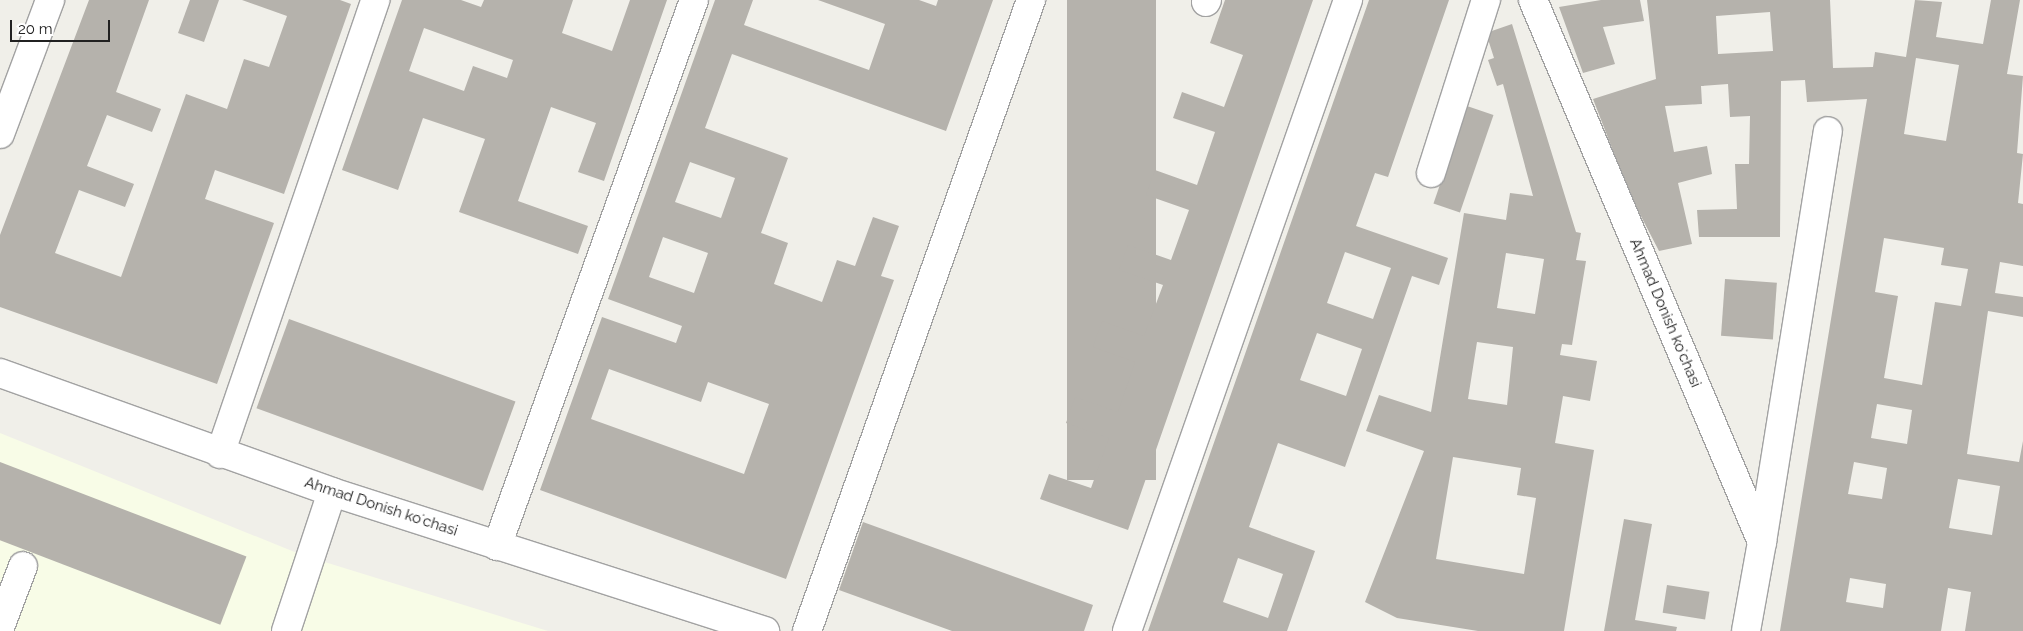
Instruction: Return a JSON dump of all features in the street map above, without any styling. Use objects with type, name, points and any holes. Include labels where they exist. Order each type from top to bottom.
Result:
[{"type":"street","points":[[0,134],[50,0]]},
{"type":"street","points":[[220,454],[375,0]]},
{"type":"street","points":[[498,546],[694,0]]},
{"type":"street","points":[[807,631],[1031,0]]},
{"type":"street","points":[[1126,631],[1348,0]]},
{"type":"street","points":[[1430,173],[1486,0]]},
{"type":"street","name":"Ahmad Donish koʻchasi","points":[[1534,0],[1762,542]]},
{"type":"street","points":[[1746,631],[1828,131]]},
{"type":"street","name":"Ahmad Donish koʻchasi","points":[[0,374],[220,454],[332,492],[766,631]]},
{"type":"street","points":[[286,631],[332,492]]},
{"type":"street","points":[[0,627],[23,566]]},
{"type":"shaded area","points":[[0,433],[302,555],[548,631],[0,631]]},
{"type":"building","points":[[89,0],[149,0],[116,92],[161,109],[152,132],[107,115],[87,166],[134,184],[125,207],[79,190],[55,253],[121,277],[186,94],[227,109],[244,59],[269,67],[287,16],[242,0],[340,0],[351,4],[284,194],[215,170],[205,199],[274,223],[217,384],[0,307],[0,235]]},
{"type":"building","points":[[190,0],[219,0],[204,42],[178,33]]},
{"type":"building","points":[[402,0],[461,0],[481,7],[484,0],[573,0],[562,33],[612,51],[630,0],[667,0],[604,181],[578,172],[596,123],[551,107],[518,201],[588,226],[578,254],[459,212],[485,139],[423,118],[398,190],[342,170]],"holes":[[[424,28],[513,60],[507,78],[473,66],[464,91],[409,71]]]},
{"type":"building","points":[[715,0],[753,0],[744,25],[869,70],[885,24],[818,0],[919,0],[936,6],[938,0],[993,0],[946,131],[732,54],[705,128],[788,158],[761,233],[788,243],[774,284],[822,302],[837,260],[855,266],[873,217],[899,226],[881,276],[894,280],[786,579],[540,490],[602,317],[676,343],[682,326],[608,299]],"holes":[[[690,162],[735,178],[721,218],[675,202]],[[663,237],[708,253],[694,293],[649,277]],[[609,369],[701,402],[708,382],[769,404],[744,474],[591,419]]]},
{"type":"building","points":[[1067,0],[1156,0],[1156,480],[1067,480]]},
{"type":"building","points":[[1225,0],[1313,0],[1128,530],[1040,499],[1049,474],[1091,488],[1109,438],[1066,423],[1075,397],[1118,412],[1135,362],[1093,347],[1102,321],[1144,336],[1163,285],[1119,270],[1128,245],[1171,260],[1189,210],[1146,195],[1155,170],[1197,185],[1215,132],[1173,118],[1182,92],[1224,107],[1243,55],[1210,43]]},
{"type":"building","points":[[1369,0],[1449,0],[1388,177],[1375,173],[1356,226],[1448,258],[1439,285],[1412,276],[1345,467],[1278,443],[1249,527],[1315,551],[1287,631],[1148,631]],"holes":[[[1345,252],[1391,268],[1373,319],[1327,303]],[[1317,333],[1362,349],[1346,396],[1300,380]],[[1238,558],[1283,574],[1268,618],[1223,602]]]},
{"type":"building","points":[[1601,0],[1640,0],[1644,21],[1603,27],[1615,64],[1583,73],[1559,7]]},
{"type":"building","points":[[1647,0],[1830,0],[1833,68],[1873,67],[1875,52],[1906,57],[1915,0],[1942,2],[1936,37],[1983,44],[1991,0],[2020,0],[2007,74],[2023,76],[2017,153],[2023,154],[2018,203],[2023,204],[2023,266],[2000,262],[1995,293],[2023,297],[2023,317],[1988,311],[1967,454],[2019,462],[2023,441],[2023,631],[1965,631],[1971,592],[1948,588],[1941,631],[1780,631],[1867,99],[1807,102],[1805,80],[1781,81],[1780,237],[1699,237],[1697,210],[1737,209],[1735,164],[1749,164],[1750,116],[1730,117],[1728,84],[1701,86],[1702,104],[1665,106],[1674,152],[1707,146],[1712,174],[1678,183],[1692,244],[1659,251],[1630,195],[1593,99],[1656,79]],"holes":[[[1770,12],[1773,51],[1718,54],[1716,16]],[[1916,58],[1959,65],[1946,141],[1904,134]],[[1884,238],[1944,248],[1941,265],[1968,269],[1961,306],[1935,302],[1922,385],[1884,378],[1898,296],[1875,292]],[[1877,404],[1912,410],[1907,444],[1871,438]],[[1854,462],[1887,468],[1882,499],[1848,494]],[[1958,479],[2000,486],[1992,535],[1949,528]],[[1850,578],[1886,584],[1883,608],[1846,602]]]},
{"type":"building","points":[[1512,24],[1576,232],[1581,233],[1576,260],[1586,261],[1572,345],[1562,344],[1560,355],[1597,361],[1590,401],[1563,396],[1555,443],[1594,450],[1564,631],[1478,631],[1397,618],[1365,602],[1424,451],[1366,431],[1379,395],[1431,412],[1464,213],[1506,220],[1510,193],[1533,196],[1503,84],[1497,86],[1488,60],[1494,58],[1486,33]],"holes":[[[1506,253],[1544,259],[1535,314],[1497,308]],[[1477,342],[1513,347],[1507,405],[1468,399]],[[1453,457],[1521,468],[1517,495],[1536,498],[1524,574],[1436,559]]]},
{"type":"building","points":[[1467,106],[1493,115],[1460,213],[1433,203]]},
{"type":"building","points":[[1725,279],[1777,283],[1773,339],[1721,336]]},
{"type":"building","points":[[289,319],[515,401],[483,491],[257,408]]},
{"type":"building","points":[[0,462],[246,557],[220,625],[0,540]]},
{"type":"building","points":[[1624,519],[1652,524],[1635,620],[1677,627],[1676,631],[1604,631]]},
{"type":"building","points":[[863,522],[1093,605],[1084,631],[952,631],[839,590]]},
{"type":"building","points":[[1667,585],[1709,592],[1705,619],[1663,613]]}]
